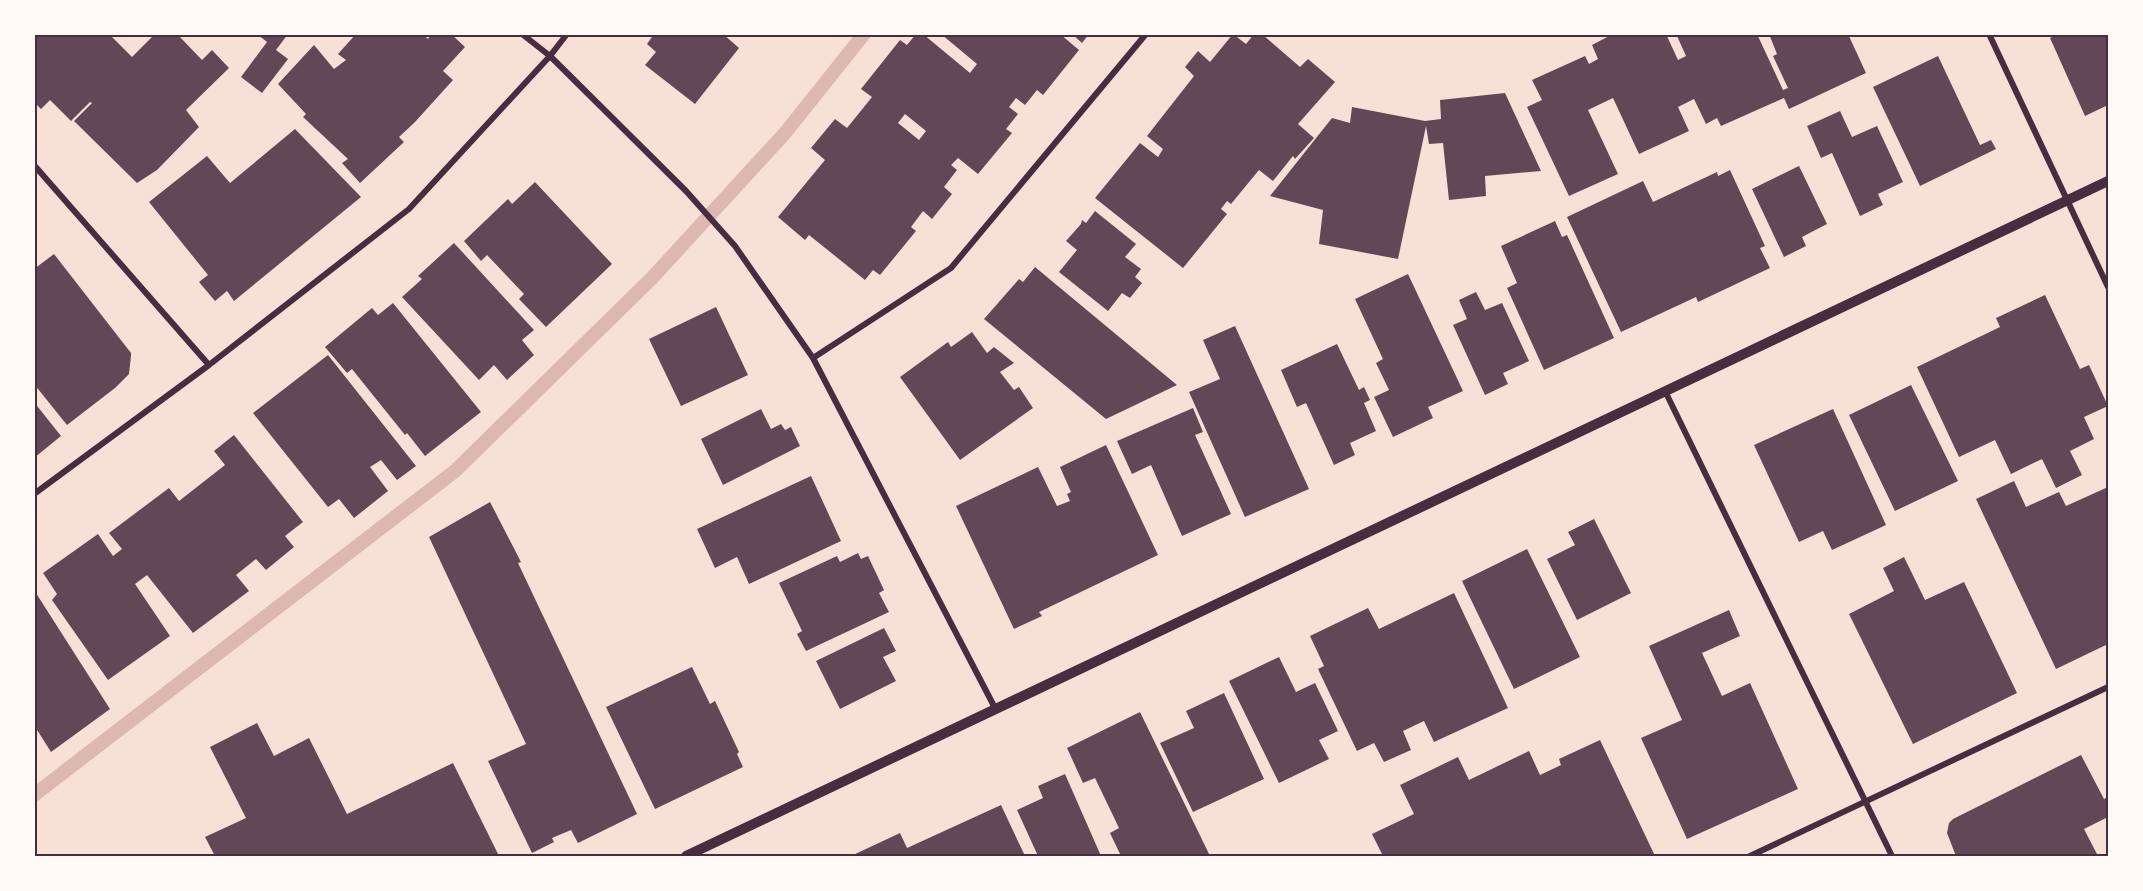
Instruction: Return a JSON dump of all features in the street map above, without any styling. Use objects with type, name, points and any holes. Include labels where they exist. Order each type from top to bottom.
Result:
[{"type":"street","points":[[522,34],[550,56],[686,191],[735,246],[813,358],[995,708]]},
{"type":"street","points":[[34,494],[209,366],[408,209],[550,56],[567,34]]},
{"type":"street","points":[[813,358],[951,268],[1146,34]]},
{"type":"street","points":[[1989,34],[2109,287]]},
{"type":"street","points":[[34,165],[209,366]]},
{"type":"street","points":[[686,856],[2109,181]]},
{"type":"street","points":[[1665,390],[1892,856]]},
{"type":"street","points":[[1749,856],[2109,687]]},
{"type":"building","points":[[34,34],[109,34],[132,57],[155,34],[177,34],[202,60],[212,50],[229,68],[186,110],[199,127],[157,170],[137,183],[74,121],[92,103],[90,102],[71,121],[50,100],[41,109],[34,102]]},
{"type":"building","points":[[257,34],[288,34],[276,50],[288,59],[262,93],[241,77],[267,42]]},
{"type":"building","points":[[356,34],[423,34],[428,39],[431,34],[451,34],[465,47],[443,71],[453,80],[399,137],[404,142],[360,183],[342,163],[348,159],[303,117],[306,114],[278,84],[314,45],[334,69],[346,60],[338,54]]},
{"type":"building","points":[[654,34],[723,34],[739,48],[695,104],[645,65],[656,52],[647,44]]},
{"type":"building","points":[[916,34],[923,34],[970,73],[977,64],[941,34],[1060,34],[1079,50],[1043,95],[1037,90],[1025,105],[1016,98],[1009,107],[1018,114],[1006,129],[1012,133],[978,174],[958,158],[951,165],[957,170],[944,187],[952,194],[932,219],[923,211],[911,227],[916,231],[880,275],[873,270],[865,280],[809,235],[805,240],[778,217],[825,160],[811,148],[835,119],[847,128],[872,97],[861,89],[900,40],[907,45]],"holes":[[[905,114],[926,131],[919,140],[898,123]]]},
{"type":"building","points":[[1072,34],[1089,34],[1082,43]]},
{"type":"building","points":[[1233,34],[1246,44],[1254,34],[1262,34],[1300,67],[1308,59],[1335,82],[1298,124],[1314,138],[1295,159],[1293,156],[1273,181],[1259,170],[1231,204],[1227,201],[1221,209],[1227,214],[1183,268],[1095,198],[1140,143],[1158,157],[1163,149],[1147,136],[1194,76],[1185,67],[1198,51],[1210,62]]},
{"type":"building","points":[[1613,34],[1666,34],[1678,60],[1686,56],[1677,36],[1681,34],[1757,34],[1783,90],[1788,88],[1773,56],[1777,54],[1769,34],[1848,34],[1866,73],[1789,109],[1784,98],[1721,126],[1717,118],[1706,124],[1694,99],[1678,107],[1689,131],[1639,154],[1613,98],[1588,110],[1618,174],[1569,196],[1527,107],[1542,100],[1532,80],[1585,56],[1589,64],[1598,59],[1592,45]]},
{"type":"building","points":[[2058,34],[2108,34],[2108,105],[2085,116],[2050,38]]},
{"type":"building","points":[[1938,56],[1980,145],[1991,140],[1996,149],[1920,186],[1873,87]]},
{"type":"building","points":[[1505,93],[1541,171],[1485,176],[1486,196],[1449,200],[1443,143],[1429,144],[1426,126],[1398,259],[1319,244],[1323,210],[1270,196],[1332,118],[1350,123],[1352,107],[1425,121],[1441,119],[1440,100]]},
{"type":"building","points":[[1840,111],[1852,137],[1877,126],[1903,182],[1878,194],[1883,205],[1860,216],[1832,153],[1821,158],[1807,126]]},
{"type":"building","points":[[295,129],[361,197],[234,301],[227,291],[215,301],[199,282],[208,275],[149,202],[207,156],[230,183]]},
{"type":"building","points":[[1799,166],[1827,224],[1802,237],[1806,246],[1784,257],[1752,189]]},
{"type":"building","points":[[1730,170],[1765,246],[1760,248],[1770,268],[1698,302],[1696,297],[1621,332],[1567,217],[1643,181],[1653,202],[1717,172],[1718,176]]},
{"type":"building","points":[[535,182],[612,264],[546,327],[519,299],[524,294],[487,255],[481,261],[464,241],[508,199],[512,204]]},
{"type":"building","points":[[1095,211],[1136,244],[1125,257],[1141,269],[1135,277],[1142,283],[1130,298],[1122,293],[1108,311],[1059,272],[1077,250],[1066,241],[1082,220],[1086,223]]},
{"type":"building","points":[[1555,221],[1562,237],[1567,235],[1614,338],[1544,370],[1507,288],[1517,283],[1501,246]]},
{"type":"building","points":[[454,243],[534,330],[522,340],[534,355],[507,380],[494,365],[479,380],[402,297],[422,279],[418,276]]},
{"type":"building","points":[[54,254],[131,353],[129,374],[115,388],[67,425],[34,384],[34,269]]},
{"type":"building","points":[[1035,267],[1177,385],[1106,419],[984,319],[1019,279],[1023,282]]},
{"type":"building","points":[[1408,274],[1463,391],[1428,407],[1433,418],[1393,437],[1374,397],[1389,390],[1376,363],[1383,359],[1355,299]]},
{"type":"building","points":[[1476,292],[1485,310],[1502,303],[1529,361],[1503,373],[1508,384],[1485,395],[1453,325],[1467,319],[1459,300]]},
{"type":"building","points":[[2045,295],[2080,369],[2089,365],[2108,406],[2084,417],[2094,439],[2070,451],[2082,475],[2056,488],[2042,459],[2011,474],[1995,440],[1959,457],[1917,367],[2000,327],[1996,318]]},
{"type":"building","points":[[393,303],[481,412],[425,456],[407,433],[405,435],[352,369],[347,373],[325,347],[372,308],[378,315]]},
{"type":"building","points":[[716,307],[748,375],[681,406],[649,339]]},
{"type":"building","points":[[1235,326],[1309,489],[1245,517],[1189,392],[1220,379],[1203,340]]},
{"type":"building","points":[[972,332],[987,353],[994,347],[1014,363],[1000,372],[1014,390],[1019,387],[1033,408],[960,460],[900,377],[948,342],[951,347]]},
{"type":"building","points":[[1337,344],[1359,390],[1364,387],[1370,400],[1364,403],[1376,431],[1350,443],[1355,455],[1334,465],[1306,403],[1297,407],[1281,370]]},
{"type":"building","points":[[328,355],[416,466],[397,480],[381,460],[370,467],[388,491],[354,518],[339,499],[328,507],[253,413]]},
{"type":"building","points":[[1911,385],[1958,481],[1895,511],[1849,415]]},
{"type":"building","points":[[34,402],[61,436],[34,458]]},
{"type":"building","points":[[1193,408],[1203,432],[1195,435],[1231,514],[1182,536],[1151,465],[1132,474],[1117,441]]},
{"type":"building","points":[[761,409],[771,429],[781,424],[785,430],[791,427],[800,446],[723,485],[701,439]]},
{"type":"building","points":[[1833,409],[1886,525],[1832,550],[1823,531],[1799,542],[1754,445]]},
{"type":"building","points":[[234,435],[303,522],[285,536],[294,547],[266,570],[256,559],[236,575],[249,591],[193,633],[147,575],[135,584],[170,636],[108,680],[52,600],[57,594],[43,573],[98,534],[113,556],[122,549],[109,533],[169,488],[179,501],[225,465],[214,451]]},
{"type":"building","points":[[1106,445],[1158,555],[1039,612],[1042,616],[1014,629],[956,506],[1038,467],[1057,506],[1070,501],[1067,494],[1071,492],[1060,467]]},
{"type":"building","points":[[811,476],[841,541],[749,584],[737,557],[715,568],[697,529]]},
{"type":"building","points":[[2014,481],[2026,507],[2059,492],[2066,506],[2108,487],[2108,644],[2056,669],[1976,499]]},
{"type":"building","points":[[490,502],[521,562],[518,563],[637,814],[578,843],[571,830],[552,838],[554,842],[532,853],[488,761],[526,744],[429,537]]},
{"type":"building","points":[[1594,519],[1631,593],[1577,620],[1547,559],[1575,545],[1568,532]]},
{"type":"building","points":[[1527,549],[1580,657],[1514,689],[1462,581]]},
{"type":"building","points":[[858,553],[861,559],[868,556],[884,590],[879,593],[889,612],[806,651],[797,634],[802,631],[779,583],[837,556],[840,562]]},
{"type":"building","points":[[1904,557],[1925,600],[1964,582],[2017,693],[1913,744],[1849,614],[1894,591],[1883,568]]},
{"type":"building","points":[[34,590],[110,709],[51,752],[34,725]]},
{"type":"building","points":[[1454,593],[1508,708],[1434,742],[1424,721],[1403,731],[1411,750],[1384,762],[1374,743],[1357,751],[1318,669],[1324,666],[1310,636],[1368,608],[1379,629]]},
{"type":"building","points":[[1729,610],[1740,636],[1702,653],[1722,696],[1750,683],[1798,789],[1687,839],[1641,738],[1682,720],[1649,646]]},
{"type":"building","points":[[884,628],[896,651],[883,657],[896,681],[840,709],[816,661]]},
{"type":"building","points":[[1279,657],[1296,692],[1315,683],[1338,731],[1319,740],[1329,759],[1279,783],[1229,681]]},
{"type":"building","points":[[692,667],[710,704],[715,701],[739,752],[737,754],[743,767],[655,809],[606,707]]},
{"type":"building","points":[[1224,693],[1264,779],[1193,812],[1160,743],[1194,728],[1186,711]]},
{"type":"building","points":[[1140,712],[1210,856],[1121,856],[1110,833],[1119,828],[1095,778],[1083,783],[1067,748]]},
{"type":"building","points":[[257,723],[274,756],[309,738],[347,814],[453,763],[499,856],[215,856],[205,837],[246,818],[210,747]]},
{"type":"building","points":[[1600,740],[1655,856],[1383,856],[1372,834],[1414,814],[1400,785],[1458,757],[1469,780],[1529,751],[1540,775],[1561,765],[1559,759]]},
{"type":"building","points":[[2081,755],[2104,799],[2108,797],[2108,817],[2084,829],[2098,856],[1956,856],[1947,833],[1949,823],[1953,819]]},
{"type":"building","points":[[1065,774],[1101,856],[1038,856],[1017,810],[1043,798],[1038,786]]},
{"type":"building","points":[[1001,805],[1025,856],[851,856],[900,833],[907,848]]},
{"type":"waterway","points":[[34,795],[455,471],[652,278],[785,133],[864,34]]}]
